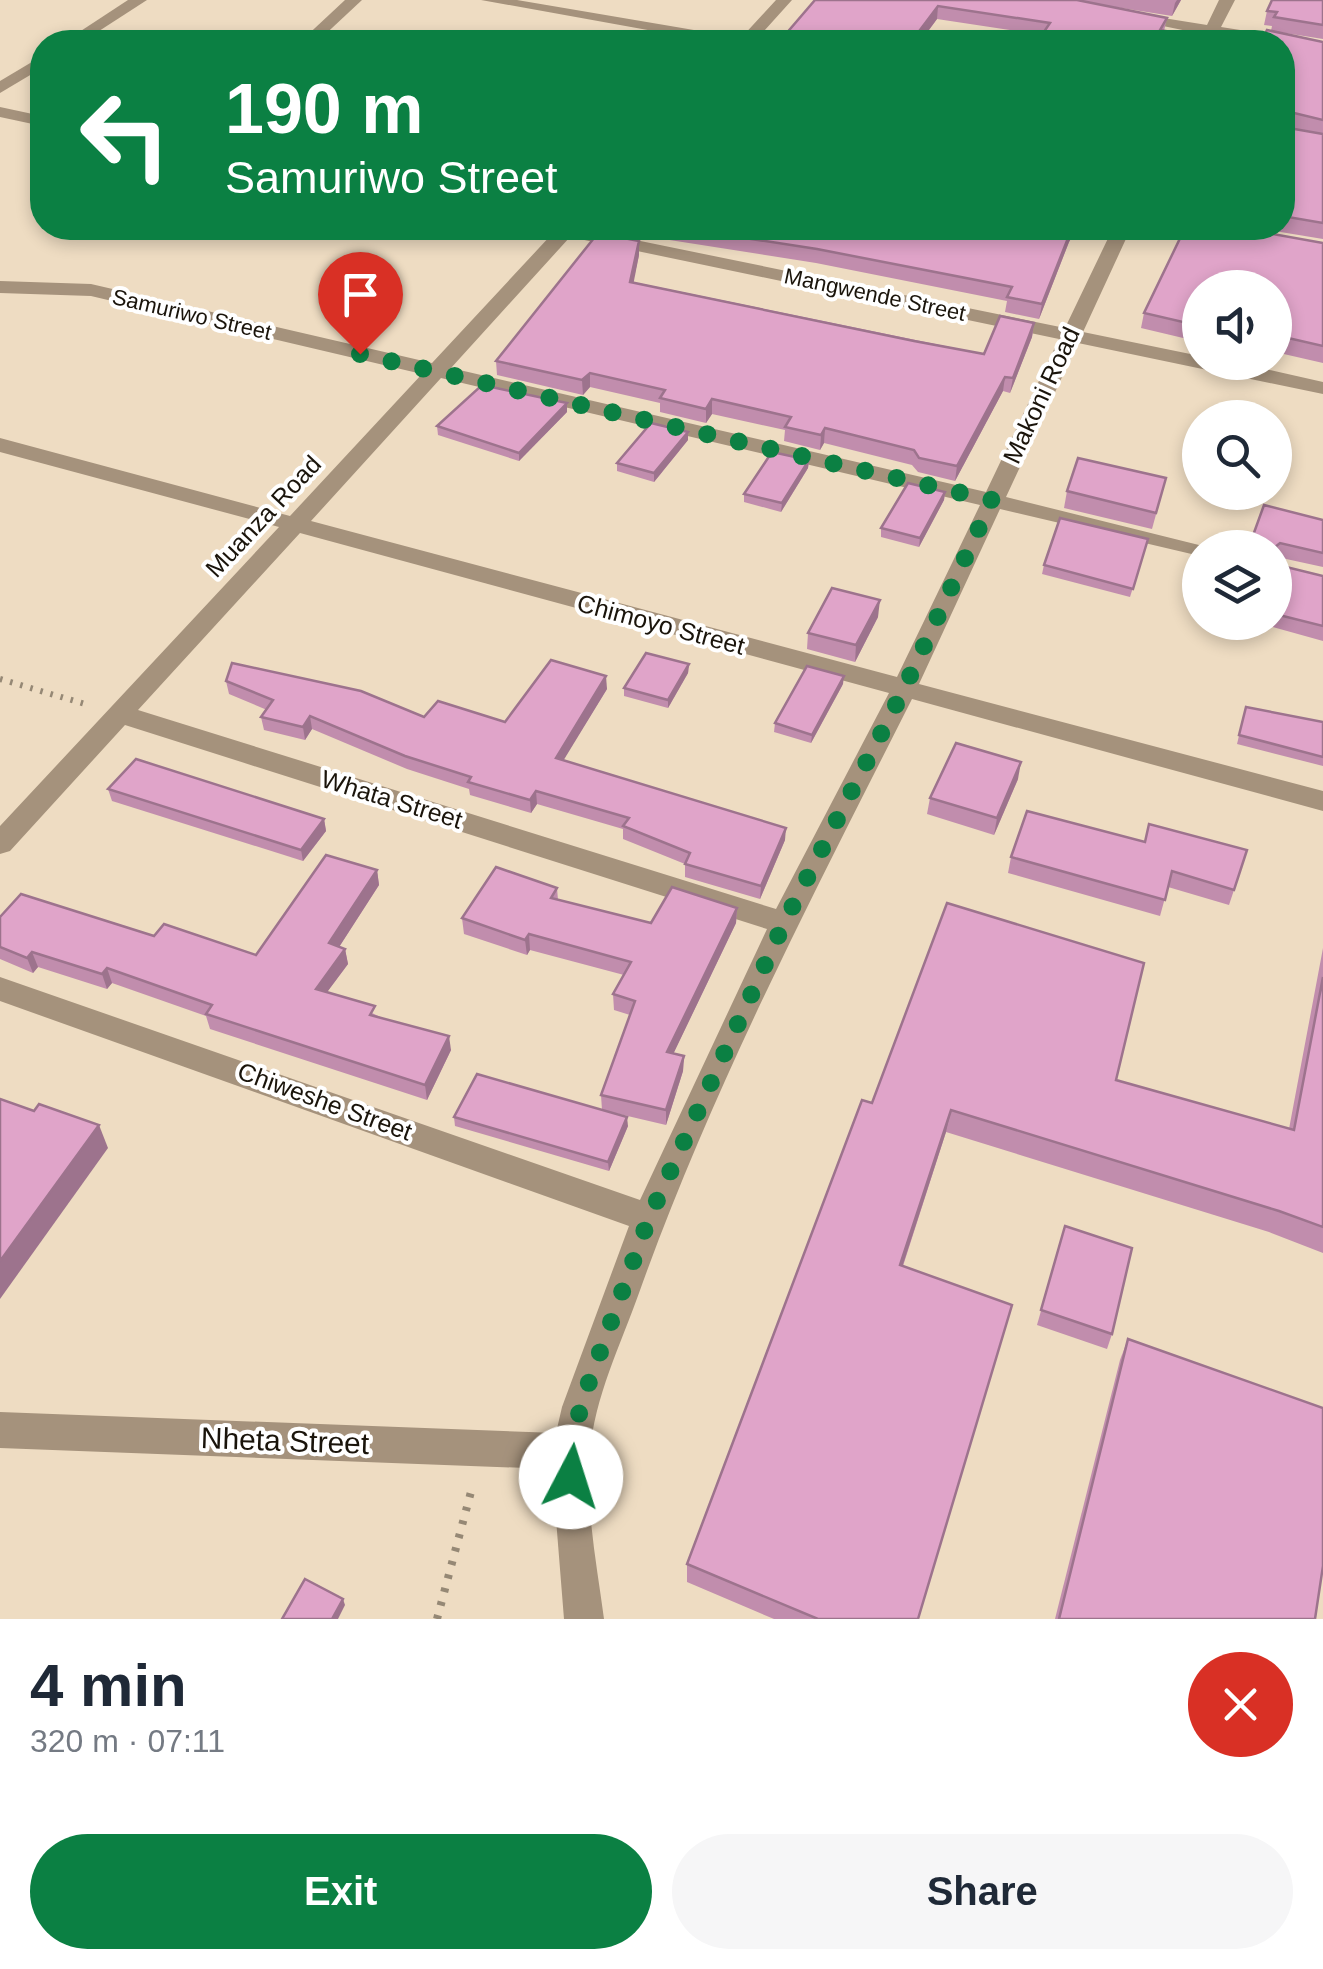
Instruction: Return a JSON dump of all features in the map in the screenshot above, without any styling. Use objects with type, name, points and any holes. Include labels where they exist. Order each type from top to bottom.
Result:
[{"type":"street","points":[[91,30],[139,0]]},
{"type":"street","points":[[321,30],[354,0]]},
{"type":"street","points":[[489,0],[567,6],[684,30]]},
{"type":"street","points":[[755,30],[784,0]]},
{"type":"street","points":[[1212,30],[1227,0]]},
{"type":"street","points":[[1116,16],[1177,30]]},
{"type":"street","points":[[1295,45],[1323,48]]},
{"type":"street","points":[[0,88],[30,69]]},
{"type":"street","points":[[0,112],[30,118]]},
{"type":"street","name":"Muanza Road","points":[[0,844],[292,523],[437,373],[552,240]]},
{"type":"street","name":"Mangwende Street","points":[[614,240],[1182,358]]},
{"type":"street","name":"Makoni Road","points":[[584,1619],[571,1452],[580,1407],[649,1218],[784,923],[903,691],[1116,240]]},
{"type":"street","name":"Samuriwo Street","points":[[0,287],[91,290],[1182,545]]},
{"type":"street","name":"Mangwende Street","points":[[1286,380],[1323,388]]},
{"type":"street","name":"Chimoyo Street","points":[[0,445],[1323,801]]},
{"type":"street","name":"Whata Street","points":[[121,714],[784,923]]},
{"type":"street","name":"Chiweshe Street","points":[[0,988],[649,1218]]},
{"type":"street","name":"Nheta Street","points":[[0,1430],[571,1452]]},
{"type":"path","points":[[0,678],[121,714]]},
{"type":"path","points":[[437,1619],[483,1448]]},
{"type":"building","points":[[815,0],[1077,0],[1167,18],[1160,30],[1045,30],[1050,23],[938,6],[920,30],[789,30]]},
{"type":"building","points":[[1272,0],[1323,0],[1323,25],[1274,17],[1277,12],[1267,11]]},
{"type":"building","points":[[1295,36],[1323,42],[1323,120],[1295,113]]},
{"type":"building","points":[[1295,129],[1323,134],[1323,223],[1295,218]]},
{"type":"building","points":[[1295,238],[1323,243],[1323,346],[1292,339],[1292,270],[1182,270],[1182,322],[1144,313],[1179,240]]},
{"type":"building","points":[[592,240],[639,241],[630,282],[914,341],[984,354],[1000,316],[1034,323],[1013,378],[1005,377],[957,466],[919,458],[914,450],[825,428],[821,435],[785,427],[791,417],[712,399],[706,409],[660,398],[665,390],[590,373],[582,380],[496,361]]},
{"type":"building","points":[[758,240],[1067,240],[1042,304],[1007,297],[1012,287]]},
{"type":"building","points":[[482,385],[567,403],[519,453],[437,426]]},
{"type":"building","points":[[651,423],[688,432],[654,473],[617,463]]},
{"type":"building","points":[[772,452],[809,460],[782,503],[744,494]]},
{"type":"building","points":[[1078,458],[1166,478],[1156,513],[1067,491]]},
{"type":"building","points":[[908,483],[945,492],[920,538],[881,528]]},
{"type":"building","points":[[1262,510],[1284,510],[1323,520],[1323,553],[1292,546],[1292,530],[1255,530]]},
{"type":"building","points":[[1060,518],[1148,539],[1133,589],[1044,565]]},
{"type":"building","points":[[1292,568],[1323,576],[1323,626],[1292,618]]},
{"type":"building","points":[[832,588],[880,600],[856,645],[808,633]]},
{"type":"building","points":[[646,653],[689,664],[668,700],[624,688]]},
{"type":"building","points":[[551,660],[606,676],[556,758],[786,828],[761,886],[685,864],[690,853],[623,826],[629,818],[536,791],[530,800],[468,782],[471,777],[405,756],[310,716],[303,727],[261,717],[273,700],[226,681],[232,663],[361,691],[424,717],[438,701],[505,722]]},
{"type":"building","points":[[807,666],[844,676],[812,735],[775,723]]},
{"type":"building","points":[[1246,707],[1323,722],[1323,757],[1239,735]]},
{"type":"building","points":[[956,743],[1021,762],[997,818],[930,798]]},
{"type":"building","points":[[136,759],[324,819],[301,850],[108,789]]},
{"type":"building","points":[[1027,811],[1145,842],[1149,824],[1247,850],[1234,890],[1172,871],[1165,900],[1011,857]]},
{"type":"building","points":[[326,855],[377,870],[329,943],[345,949],[316,989],[375,1006],[370,1015],[449,1036],[425,1085],[206,1014],[212,1005],[107,968],[102,974],[32,952],[27,958],[0,947],[0,917],[21,894],[154,936],[164,924],[256,955]]},
{"type":"building","points":[[496,867],[557,888],[551,898],[651,923],[672,887],[737,908],[667,1052],[684,1056],[666,1110],[601,1095],[635,1001],[613,994],[631,962],[529,934],[525,940],[462,918]]},
{"type":"building","points":[[947,903],[1144,963],[1116,1080],[1294,1130],[1323,977],[1323,1227],[951,1110],[900,1265],[1012,1305],[918,1619],[818,1619],[687,1564],[862,1100],[872,1103]]},
{"type":"building","points":[[477,1074],[627,1117],[608,1162],[454,1117]]},
{"type":"building","points":[[0,1099],[34,1111],[39,1104],[99,1125],[0,1261]]},
{"type":"building","points":[[1065,1226],[1132,1248],[1112,1334],[1041,1310]]},
{"type":"building","points":[[1128,1339],[1323,1408],[1323,1566],[1315,1619],[1059,1619]]},
{"type":"building","points":[[305,1579],[343,1599],[332,1619],[282,1619]]},
{"type":"route","points":[[360,354],[992,500],[903,691],[784,923],[649,1218],[580,1407],[571,1452],[571,1477]]}]
